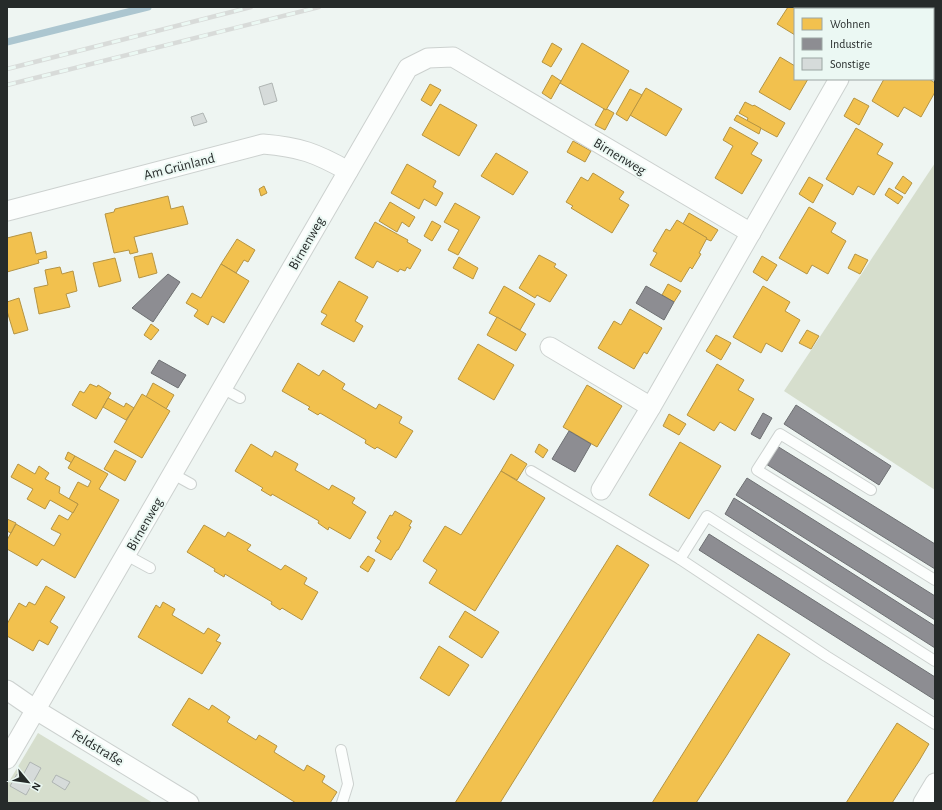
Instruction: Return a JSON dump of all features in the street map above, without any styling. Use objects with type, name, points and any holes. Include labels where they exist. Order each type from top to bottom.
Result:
[{"type":"street","name":"Birnenweg","points":[[7,759],[408,68],[428,58],[453,57],[751,233]]},
{"type":"street","points":[[601,490],[651,407],[838,80]]},
{"type":"street","name":"Am Grünland","points":[[7,210],[264,144],[286,146],[305,150],[324,157],[348,171]]},
{"type":"street","points":[[550,347],[651,407]]},
{"type":"street","name":"Feldstraße","points":[[7,690],[36,710],[189,803]]},
{"type":"street","points":[[923,803],[935,783]]},
{"type":"lane","points":[[222,388],[240,398]]},
{"type":"lane","points":[[871,490],[780,434],[757,470],[935,580]]},
{"type":"lane","points":[[531,471],[680,559],[826,656],[935,724]]},
{"type":"lane","points":[[172,474],[191,484]]},
{"type":"lane","points":[[680,559],[707,516],[935,661]]},
{"type":"lane","points":[[126,555],[150,568]]},
{"type":"lane","points":[[341,750],[348,784],[342,803]]},
{"type":"green space","points":[[849,7],[935,7],[935,55],[934,8]]},
{"type":"green space","points":[[935,163],[935,490],[784,391]]},
{"type":"green space","points":[[38,733],[153,803],[7,803],[7,785]]},
{"type":"building: Wohnen","points":[[788,7],[828,8],[794,8],[794,34],[777,24]]},
{"type":"building: Wohnen","points":[[552,43],[562,49],[551,67],[542,62]]},
{"type":"building: Wohnen","points":[[582,43],[629,71],[606,110],[560,83]]},
{"type":"building: Wohnen","points":[[780,57],[794,65],[794,80],[807,80],[790,110],[759,92]]},
{"type":"building: Wohnen","points":[[552,75],[561,81],[551,99],[542,93]]},
{"type":"building: Wohnen","points":[[883,80],[930,80],[935,83],[935,92],[921,117],[904,107],[898,117],[872,101]]},
{"type":"building: Wohnen","points":[[430,84],[441,90],[431,106],[421,100]]},
{"type":"building: Wohnen","points":[[646,88],[682,109],[666,136],[630,115]]},
{"type":"building: Wohnen","points":[[630,89],[642,95],[627,121],[616,114]]},
{"type":"building: Wohnen","points":[[854,98],[869,106],[859,125],[844,116]]},
{"type":"building: Wohnen","points":[[745,102],[753,106],[754,105],[785,123],[777,137],[747,121],[748,118],[739,113]]},
{"type":"building: Wohnen","points":[[440,104],[477,125],[459,156],[422,135]]},
{"type":"building: Wohnen","points":[[604,109],[614,113],[605,130],[595,125]]},
{"type":"building: Wohnen","points":[[737,115],[761,128],[759,134],[734,120]]},
{"type":"building: Wohnen","points":[[730,127],[758,143],[751,154],[762,160],[742,194],[715,178],[733,146],[723,140]]},
{"type":"building: Wohnen","points":[[856,128],[883,144],[877,154],[893,163],[874,195],[858,186],[853,195],[826,179]]},
{"type":"building: Wohnen","points":[[573,141],[591,151],[585,162],[567,152]]},
{"type":"building: Wohnen","points":[[496,153],[528,172],[513,195],[481,176]]},
{"type":"building: Wohnen","points":[[407,164],[436,181],[433,187],[443,193],[436,206],[424,199],[419,209],[391,193]]},
{"type":"building: Wohnen","points":[[593,173],[624,192],[619,199],[629,205],[612,233],[571,208],[573,206],[566,202],[581,177],[588,181]]},
{"type":"building: Wohnen","points":[[903,176],[912,183],[905,194],[895,188]]},
{"type":"building: Wohnen","points":[[809,177],[823,185],[813,203],[799,194]]},
{"type":"building: Wohnen","points":[[264,186],[267,193],[261,196],[259,189]]},
{"type":"building: Wohnen","points":[[889,188],[903,197],[898,204],[885,195]]},
{"type":"building: Wohnen","points":[[168,196],[171,209],[183,206],[188,224],[134,237],[138,252],[130,254],[129,250],[114,253],[105,214],[114,212],[115,209]]},
{"type":"building: Wohnen","points":[[390,202],[415,217],[409,227],[402,222],[397,232],[379,221]]},
{"type":"building: Wohnen","points":[[455,203],[480,217],[458,255],[448,250],[459,230],[444,222]]},
{"type":"building: Wohnen","points":[[809,207],[836,223],[831,232],[846,241],[828,274],[812,265],[807,274],[779,258]]},
{"type":"building: Wohnen","points":[[689,213],[718,230],[711,241],[683,224]]},
{"type":"building: Wohnen","points":[[677,220],[707,238],[699,253],[701,254],[692,269],[690,267],[681,282],[650,265],[657,253],[653,251],[666,229],[670,231]]},
{"type":"building: Wohnen","points":[[432,221],[441,226],[432,241],[424,236]]},
{"type":"building: Wohnen","points":[[375,222],[408,240],[407,242],[421,250],[410,269],[407,267],[405,271],[400,269],[398,272],[377,261],[373,268],[355,258]]},
{"type":"building: Wohnen","points":[[31,232],[36,254],[46,251],[47,258],[38,260],[39,263],[7,272],[7,238]]},
{"type":"building: Wohnen","points":[[237,239],[255,250],[248,262],[244,260],[236,273],[221,264]]},
{"type":"building: Wohnen","points":[[152,253],[157,273],[139,278],[134,257]]},
{"type":"building: Wohnen","points":[[855,254],[868,260],[860,274],[848,268]]},
{"type":"building: Wohnen","points":[[539,255],[556,264],[554,267],[567,275],[550,302],[537,295],[535,298],[519,288]]},
{"type":"building: Wohnen","points":[[762,256],[777,265],[767,281],[753,272]]},
{"type":"building: Wohnen","points":[[459,257],[478,268],[473,279],[453,268]]},
{"type":"building: Wohnen","points":[[115,258],[121,281],[99,287],[93,263]]},
{"type":"building: Wohnen","points":[[221,264],[249,281],[224,323],[212,316],[208,325],[194,316],[198,310],[186,303],[192,293],[201,298]]},
{"type":"building: Wohnen","points":[[60,267],[62,274],[73,271],[77,291],[66,294],[70,307],[39,314],[34,288],[48,285],[45,270]]},
{"type":"building: Wohnen","points":[[339,281],[368,297],[355,321],[363,326],[354,342],[321,324],[327,315],[321,312]]},
{"type":"building: Wohnen","points":[[668,284],[681,291],[674,302],[662,295]]},
{"type":"building: Wohnen","points":[[504,286],[535,304],[520,330],[489,313]]},
{"type":"building: Wohnen","points":[[763,286],[790,302],[785,311],[800,320],[782,352],[766,343],[761,353],[733,337]]},
{"type":"building: Wohnen","points":[[19,298],[28,330],[14,334],[7,311],[7,302]]},
{"type":"building: Wohnen","points":[[630,309],[662,328],[647,354],[644,352],[634,369],[598,348],[614,321],[621,325]]},
{"type":"building: Wohnen","points":[[497,317],[526,334],[516,351],[487,335]]},
{"type":"building: Wohnen","points":[[151,324],[159,330],[151,340],[144,335]]},
{"type":"building: Wohnen","points":[[807,330],[819,336],[811,349],[799,343]]},
{"type":"building: Wohnen","points":[[716,335],[731,343],[721,360],[706,351]]},
{"type":"building: Wohnen","points":[[478,344],[514,365],[494,400],[458,379]]},
{"type":"building: Wohnen","points":[[298,363],[319,376],[323,370],[345,384],[342,389],[376,409],[379,404],[402,417],[399,423],[413,431],[396,458],[377,447],[375,449],[365,443],[366,440],[320,413],[318,415],[308,409],[310,407],[282,391]]},
{"type":"building: Wohnen","points":[[717,364],[744,380],[738,390],[754,399],[735,431],[720,422],[714,431],[687,415]]},
{"type":"building: Wohnen","points":[[153,383],[174,395],[166,409],[146,397]]},
{"type":"building: Wohnen","points":[[90,384],[97,387],[98,385],[111,393],[96,419],[72,405],[80,391],[84,393]]},
{"type":"building: Wohnen","points":[[587,385],[622,406],[597,447],[563,427]]},
{"type":"building: Wohnen","points":[[142,394],[170,411],[142,458],[114,442]]},
{"type":"building: Wohnen","points":[[108,398],[124,407],[126,403],[134,408],[126,420],[103,407]]},
{"type":"building: Wohnen","points":[[669,414],[686,424],[679,435],[663,426]]},
{"type":"building: Wohnen","points":[[680,442],[721,466],[689,519],[649,495]]},
{"type":"building: Wohnen","points":[[251,444],[272,457],[275,451],[298,464],[295,470],[329,490],[332,485],[355,498],[352,503],[366,512],[350,539],[329,527],[328,530],[318,523],[319,521],[272,494],[271,496],[261,490],[263,488],[235,471]]},
{"type":"building: Wohnen","points":[[539,444],[548,450],[543,458],[535,452]]},
{"type":"building: Wohnen","points":[[115,450],[136,461],[125,481],[104,469]]},
{"type":"building: Wohnen","points":[[68,452],[75,456],[72,463],[65,459]]},
{"type":"building: Wohnen","points":[[511,454],[527,464],[517,480],[501,471]]},
{"type":"building: Wohnen","points":[[75,456],[108,474],[99,489],[119,500],[75,578],[42,559],[37,566],[7,549],[7,540],[16,524],[54,546],[61,534],[51,529],[59,515],[68,520],[78,504],[69,499],[78,482],[88,487],[91,481],[68,468]]},
{"type":"building: Wohnen","points":[[18,464],[35,474],[39,466],[49,473],[45,479],[60,487],[59,493],[78,504],[73,513],[50,500],[45,509],[27,499],[33,489],[11,477]]},
{"type":"building: Wohnen","points":[[501,471],[545,498],[475,611],[429,583],[437,570],[423,561],[445,526],[461,535]]},
{"type":"building: Wohnen","points":[[395,511],[412,521],[409,526],[411,527],[391,560],[375,551],[381,541],[377,538],[390,515],[392,516]]},
{"type":"building: Wohnen","points":[[7,519],[16,523],[11,533],[7,531]]},
{"type":"building: Wohnen","points":[[204,525],[225,537],[228,532],[251,545],[247,550],[281,570],[285,565],[307,578],[304,584],[318,592],[302,620],[282,608],[280,610],[271,604],[272,602],[225,574],[224,577],[214,571],[215,569],[187,552]]},
{"type":"building: Wohnen","points":[[617,545],[649,565],[500,803],[455,803]]},
{"type":"building: Wohnen","points":[[368,556],[375,560],[368,572],[360,567]]},
{"type":"building: Wohnen","points":[[46,586],[65,597],[50,622],[58,627],[48,645],[39,640],[33,651],[7,636],[7,624],[19,603],[26,607],[29,602],[35,605]]},
{"type":"building: Wohnen","points":[[163,602],[175,609],[172,615],[204,634],[208,628],[220,635],[216,641],[221,643],[202,674],[138,637],[156,605],[160,608]]},
{"type":"building: Wohnen","points":[[465,611],[499,632],[482,658],[449,637]]},
{"type":"building: Wohnen","points":[[758,634],[790,654],[727,755],[696,803],[652,803]]},
{"type":"building: Wohnen","points":[[439,646],[469,665],[449,696],[420,678]]},
{"type":"building: Wohnen","points":[[189,698],[209,710],[212,705],[230,717],[227,722],[256,740],[259,735],[277,746],[274,752],[304,771],[307,765],[325,776],[322,782],[337,792],[330,803],[296,803],[172,725]]},
{"type":"building: Wohnen","points":[[897,723],[929,744],[919,761],[892,803],[846,803]]},
{"type":"building: Industrie","points":[[168,274],[180,282],[153,322],[132,308]]},
{"type":"building: Industrie","points":[[646,286],[674,302],[664,320],[636,303]]},
{"type":"building: Industrie","points":[[159,360],[186,375],[178,388],[151,373]]},
{"type":"building: Industrie","points":[[796,405],[891,466],[879,485],[784,424]]},
{"type":"building: Industrie","points":[[763,413],[772,418],[760,439],[751,434]]},
{"type":"building: Industrie","points":[[569,431],[591,444],[575,472],[552,459]]},
{"type":"building: Industrie","points":[[777,446],[935,544],[935,569],[766,464]]},
{"type":"building: Industrie","points":[[747,478],[935,596],[935,620],[736,495]]},
{"type":"building: Industrie","points":[[734,498],[935,626],[935,648],[725,514]]},
{"type":"building: Industrie","points":[[709,534],[935,677],[935,700],[699,550]]},
{"type":"building: Sonstige","points":[[272,83],[277,101],[264,105],[259,87]]},
{"type":"building: Sonstige","points":[[203,113],[207,122],[194,126],[191,117]]},
{"type":"building: Sonstige","points":[[30,762],[41,768],[26,795],[10,786],[17,774],[22,777]]},
{"type":"building: Sonstige","points":[[56,775],[70,782],[65,790],[52,782]]},
{"type":"waterway","points":[[7,42],[148,7]]},
{"type":"railway","points":[[7,69],[251,7]]},
{"type":"railway","points":[[7,85],[319,7]]}]
